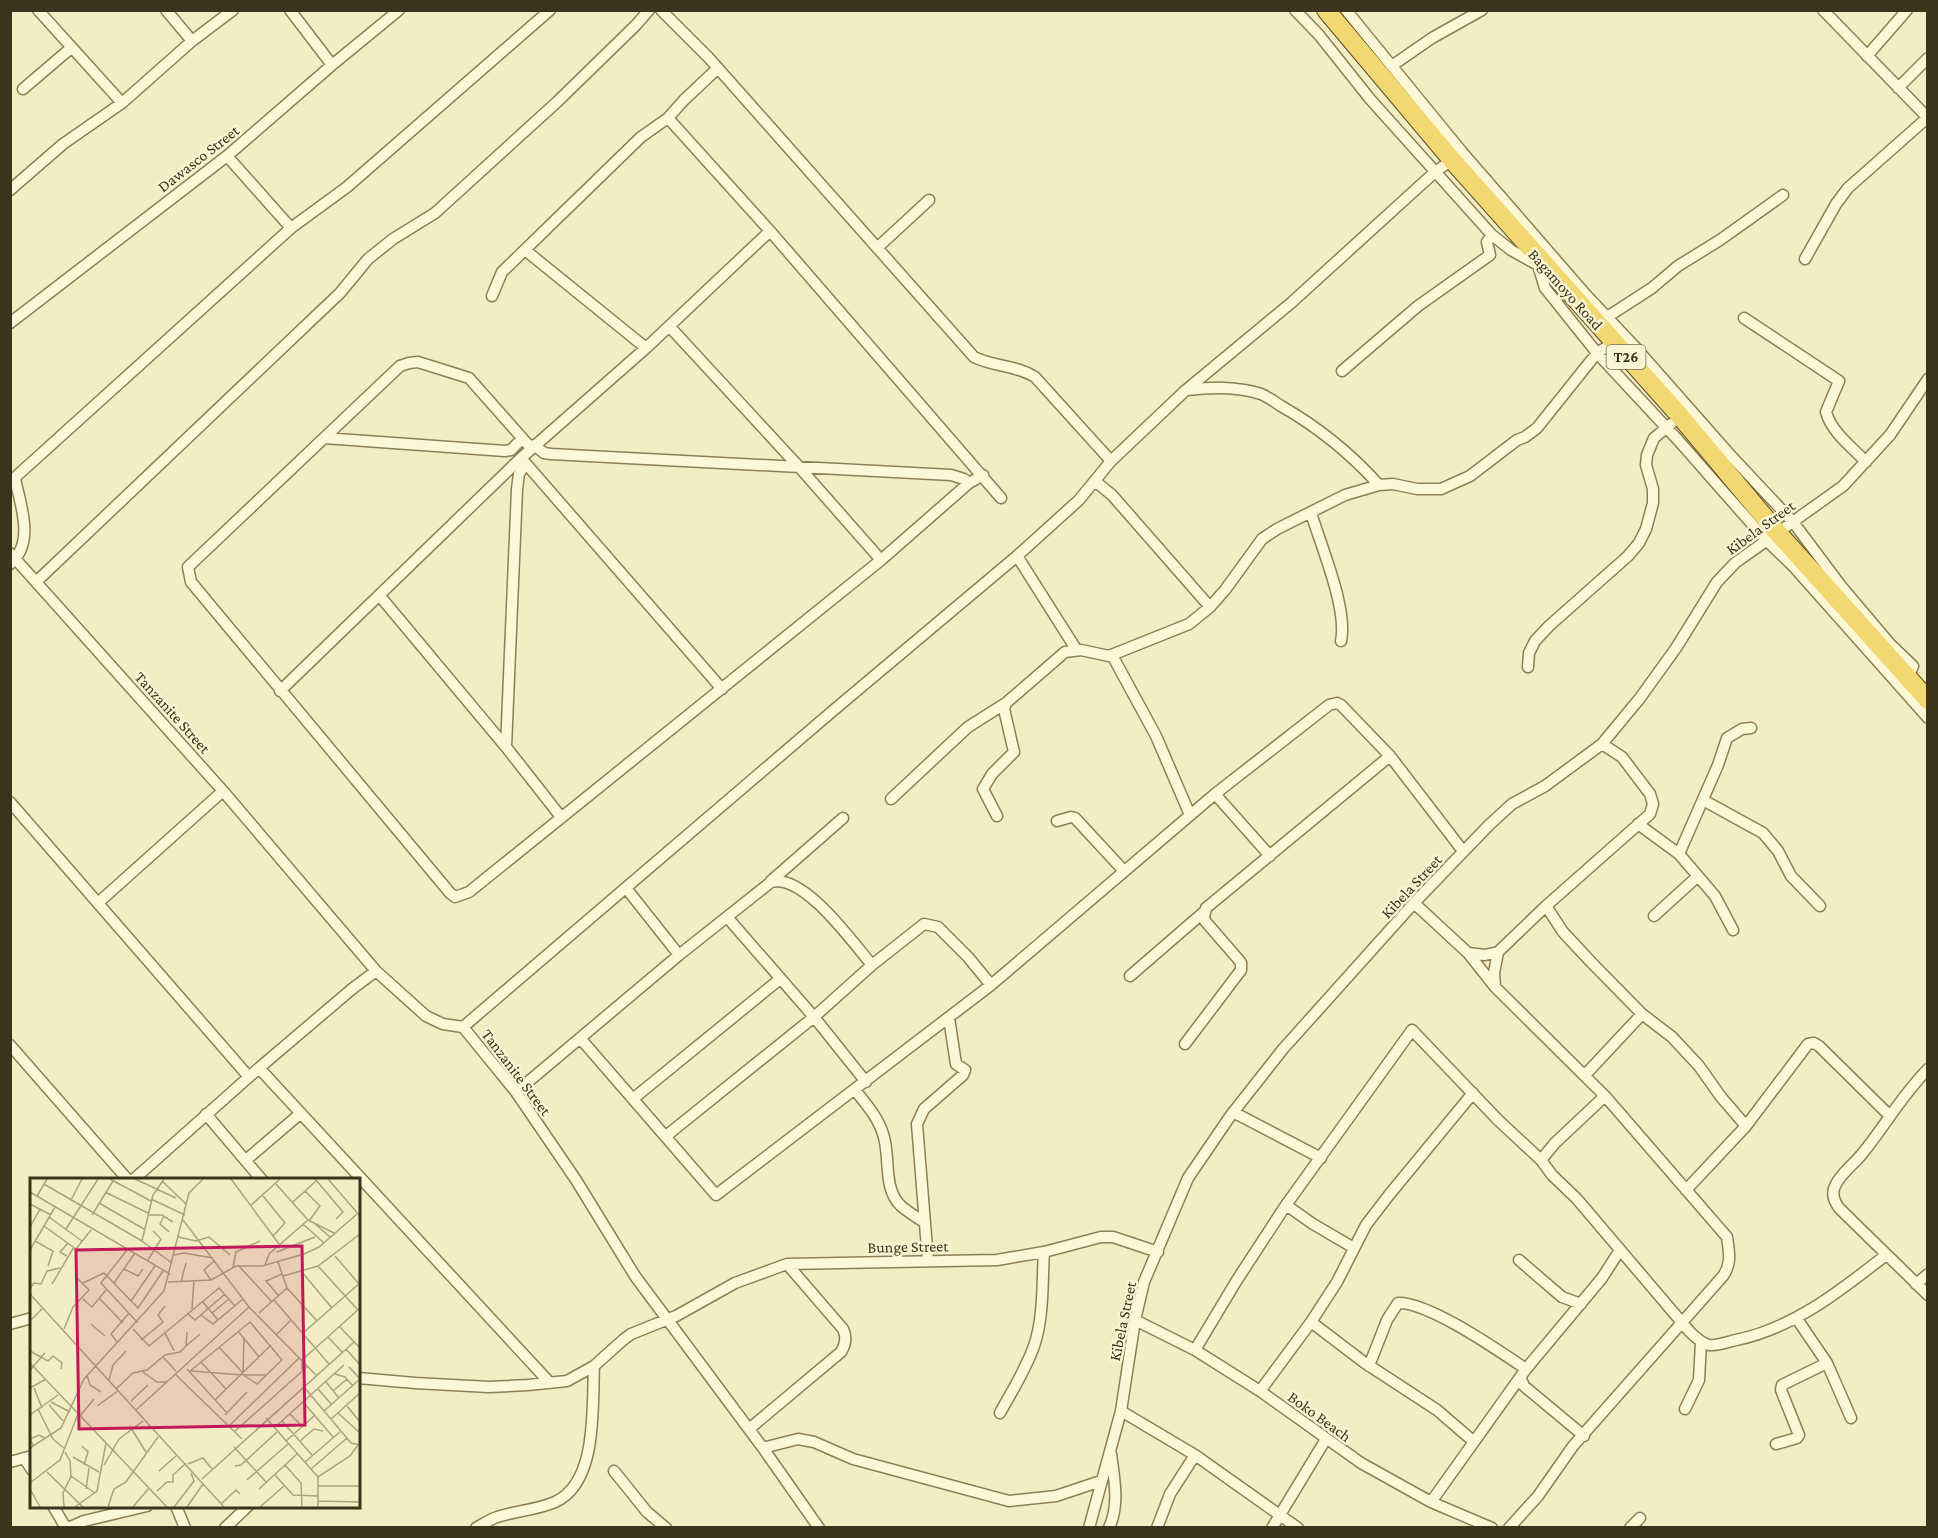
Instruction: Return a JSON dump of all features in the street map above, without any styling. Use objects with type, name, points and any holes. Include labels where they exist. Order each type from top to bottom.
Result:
[{"type":"highway","name":"Bagamoyo Road","points":[[1326,10],[1540,263],[1601,321],[1613,343],[1673,422],[1771,536],[1928,700]]},
{"type":"street","points":[[38,10],[122,103]]},
{"type":"street","points":[[166,10],[192,42]]},
{"type":"street","points":[[10,190],[63,144],[122,103],[192,42],[233,10]]},
{"type":"street","points":[[290,10],[332,65]]},
{"type":"street","name":"Dawasco Street","points":[[10,323],[227,156],[399,10]]},
{"type":"street","points":[[12,559],[22,548],[24,529],[24,517],[13,481],[87,410],[291,228],[347,187],[550,10]]},
{"type":"street","points":[[37,581],[340,293],[368,259],[393,239],[435,213],[557,102],[636,25],[648,10]]},
{"type":"street","points":[[661,10],[718,68],[974,357],[1026,371],[1035,376],[1110,461]]},
{"type":"street","points":[[1295,10],[1319,35],[1370,99],[1492,235],[1511,250],[1540,263],[1545,288],[1597,353],[1673,422],[1654,438],[1647,455],[1646,465],[1653,489],[1653,503],[1646,529],[1639,543],[1628,556],[1566,610],[1535,641],[1529,653],[1528,667]]},
{"type":"street","points":[[1346,10],[1601,321],[1636,348],[1793,522],[1841,586],[1890,644],[1913,666],[1908,678]]},
{"type":"street","points":[[1393,65],[1432,38],[1482,10]]},
{"type":"street","points":[[1805,259],[1836,204],[1848,188],[1927,118],[1823,10]]},
{"type":"street","points":[[1867,56],[1907,10]]},
{"type":"street","points":[[22,89],[71,48]]},
{"type":"street","points":[[1898,88],[1928,58]]},
{"type":"street","points":[[492,296],[502,272],[641,137],[668,118],[718,68]]},
{"type":"street","points":[[668,118],[770,231],[1001,498]]},
{"type":"street","points":[[227,156],[291,228]]},
{"type":"street","points":[[463,1026],[1017,556],[1079,500],[1096,482],[1110,461],[1186,390],[1292,303],[1435,172],[1452,160]]},
{"type":"street","points":[[1601,321],[1652,288],[1678,266],[1720,240],[1783,195]]},
{"type":"street","points":[[878,248],[929,200]]},
{"type":"street","points":[[280,691],[523,461],[533,447],[646,348],[770,231]]},
{"type":"street","points":[[1342,371],[1418,306],[1490,255],[1487,242],[1492,235]]},
{"type":"street","points":[[525,250],[646,348]]},
{"type":"street","points":[[1744,318],[1839,381],[1826,412],[1835,430],[1866,462]]},
{"type":"street","points":[[669,326],[881,560]]},
{"type":"street","points":[[891,799],[968,727],[1006,703],[1065,652],[1076,650],[1112,655],[1189,624],[1210,607],[1225,590],[1262,539],[1345,495],[1379,485],[1394,484],[1417,489],[1441,489],[1470,476],[1517,440],[1537,428],[1597,353],[1613,343]]},
{"type":"street","points":[[969,483],[951,475],[544,453],[522,439],[469,378],[418,362],[400,366],[188,567],[191,582],[280,691],[455,897],[469,892],[881,560],[969,483],[983,475]]},
{"type":"street","name":"Kibela Street","points":[[1089,1527],[1120,1411],[1135,1320],[1144,1282],[1188,1179],[1233,1112],[1283,1049],[1463,851],[1512,804],[1545,786],[1602,744],[1640,698],[1676,648],[1717,582],[1735,563],[1843,486],[1890,435],[1928,380]]},
{"type":"street","points":[[1186,390],[1231,388],[1263,395],[1301,417],[1333,441],[1361,465],[1379,485]]},
{"type":"street","points":[[324,438],[506,451],[511,450],[522,439]]},
{"type":"street","points":[[523,461],[722,689]]},
{"type":"street","points":[[506,747],[517,489],[523,461]]},
{"type":"street","points":[[1096,482],[1112,495],[1210,607]]},
{"type":"street","points":[[1311,513],[1341,610],[1343,631],[1341,641]]},
{"type":"street","points":[[1771,536],[1793,566],[1928,718]]},
{"type":"street","points":[[1017,556],[1076,650]]},
{"type":"street","name":"Tanzanite Street","points":[[12,559],[37,581],[223,791],[376,971],[426,1016],[443,1024],[463,1026],[516,1092],[576,1180],[635,1276],[819,1527]]},
{"type":"street","points":[[379,595],[506,747],[561,817]]},
{"type":"street","points":[[1112,655],[1156,735],[1190,815]]},
{"type":"street","points":[[997,816],[983,789],[992,774],[1014,752],[1004,709],[1006,703]]},
{"type":"street","points":[[580,1038],[716,1195],[991,985],[1215,794],[1334,703],[1341,705],[1390,756],[1463,851]]},
{"type":"street","points":[[1679,854],[1728,738],[1734,732],[1751,728]]},
{"type":"street","points":[[1467,953],[1485,956],[1498,952],[1650,814],[1652,799],[1622,757],[1602,744]]},
{"type":"street","points":[[1130,976],[1206,908],[1390,756]]},
{"type":"street","points":[[99,902],[223,791]]},
{"type":"street","points":[[1215,794],[1270,856]]},
{"type":"street","points":[[1703,800],[1763,833],[1778,851],[1791,876],[1820,906]]},
{"type":"street","points":[[10,802],[249,1077]]},
{"type":"street","points":[[516,1092],[766,885],[843,818]]},
{"type":"street","points":[[1057,821],[1075,818],[1124,871]]},
{"type":"street","points":[[1638,824],[1679,854],[1715,896],[1733,930]]},
{"type":"street","points":[[1654,916],[1698,876]]},
{"type":"street","points":[[766,885],[771,882],[784,881],[807,894],[837,924],[872,966]]},
{"type":"street","points":[[626,888],[679,955]]},
{"type":"street","points":[[1414,903],[1467,953],[1495,987],[1605,1096],[1727,1237],[1730,1262],[1723,1276],[1573,1446],[1538,1496],[1509,1527]]},
{"type":"street","points":[[1546,906],[1563,932],[1642,1014],[1672,1037],[1699,1066],[1746,1126]]},
{"type":"street","points":[[1185,1044],[1241,970],[1241,963],[1205,921],[1204,912]]},
{"type":"street","points":[[727,917],[814,1017],[866,1082]]},
{"type":"street","points":[[666,1136],[814,1017],[924,924],[938,927],[968,957],[991,985]]},
{"type":"street","points":[[1495,987],[1494,973],[1498,952]]},
{"type":"street","points":[[134,1178],[249,1077],[376,971]]},
{"type":"street","points":[[634,1098],[780,979]]},
{"type":"street","points":[[1585,1075],[1642,1014]]},
{"type":"street","points":[[928,1261],[917,1124],[924,1109],[963,1075],[965,1070],[956,1064],[949,1018]]},
{"type":"street","points":[[1195,1350],[1286,1205],[1412,1030],[1498,1120],[1541,1160],[1701,1342],[1709,1345],[1749,1338],[1797,1319],[1829,1299],[1886,1255]]},
{"type":"street","points":[[1686,1190],[1746,1126],[1805,1045],[1811,1043],[1819,1046],[1889,1115]]},
{"type":"street","points":[[10,1045],[127,1178]]},
{"type":"street","points":[[260,1068],[550,1383]]},
{"type":"street","points":[[1928,1069],[1889,1115],[1864,1152],[1835,1184],[1833,1192],[1834,1200],[1839,1208],[1928,1295]]},
{"type":"street","points":[[855,1090],[884,1135],[891,1188],[896,1200],[924,1222]]},
{"type":"street","points":[[1260,1391],[1311,1323],[1366,1225],[1473,1093]]},
{"type":"street","points":[[1541,1160],[1555,1143],[1605,1096]]},
{"type":"street","points":[[1233,1112],[1321,1158]]},
{"type":"street","points":[[246,1160],[301,1113]]},
{"type":"street","points":[[206,1114],[261,1178]]},
{"type":"street","points":[[1286,1205],[1354,1248]]},
{"type":"street","name":"Bunge Street","points":[[666,1320],[735,1283],[787,1264],[997,1260],[1044,1252],[1101,1237],[1113,1237],[1158,1252]]},
{"type":"street","points":[[1431,1502],[1523,1374],[1602,1278],[1620,1250]]},
{"type":"street","points":[[1000,1413],[1034,1345],[1040,1317],[1044,1252]]},
{"type":"street","points":[[1519,1260],[1562,1297],[1581,1304]]},
{"type":"street","points":[[749,1429],[841,1352],[846,1341],[843,1329],[787,1264]]},
{"type":"street","points":[[1916,1284],[1928,1274]]},
{"type":"street","points":[[1369,1366],[1388,1320],[1398,1303],[1409,1303],[1422,1307],[1457,1327],[1523,1374],[1524,1386],[1584,1436]]},
{"type":"street","points":[[10,1324],[30,1319]]},
{"type":"street","points":[[1797,1319],[1827,1363],[1851,1418]]},
{"type":"street","points":[[360,1378],[462,1386],[567,1381],[594,1366],[622,1340],[666,1320]]},
{"type":"street","name":"Boko Beach","points":[[1135,1320],[1195,1350],[1260,1391],[1361,1463],[1431,1502],[1492,1527]]},
{"type":"street","points":[[1311,1323],[1369,1366],[1437,1410],[1473,1442]]},
{"type":"street","points":[[1685,1409],[1699,1380],[1701,1342]]},
{"type":"street","points":[[1776,1444],[1797,1438],[1798,1435],[1781,1390],[1782,1385],[1827,1363]]},
{"type":"street","points":[[476,1527],[496,1517],[553,1503],[566,1497],[576,1486],[585,1469],[594,1366]]},
{"type":"street","points":[[1120,1411],[1195,1455],[1298,1527]]},
{"type":"street","points":[[763,1448],[798,1439],[813,1442],[853,1459],[1009,1501],[1056,1496],[1101,1481]]},
{"type":"street","points":[[1272,1527],[1281,1516],[1326,1439]]},
{"type":"street","points":[[1109,1527],[1115,1511],[1116,1490],[1110,1447]]},
{"type":"street","points":[[1157,1527],[1170,1494],[1195,1455]]},
{"type":"street","points":[[10,1462],[28,1457]]},
{"type":"street","points":[[614,1472],[647,1512],[666,1527]]},
{"type":"street","points":[[54,1508],[67,1527],[139,1508]]},
{"type":"street","points":[[177,1508],[185,1527]]},
{"type":"street","points":[[225,1527],[246,1508]]},
{"type":"street","points":[[1630,1527],[1640,1518]]}]
